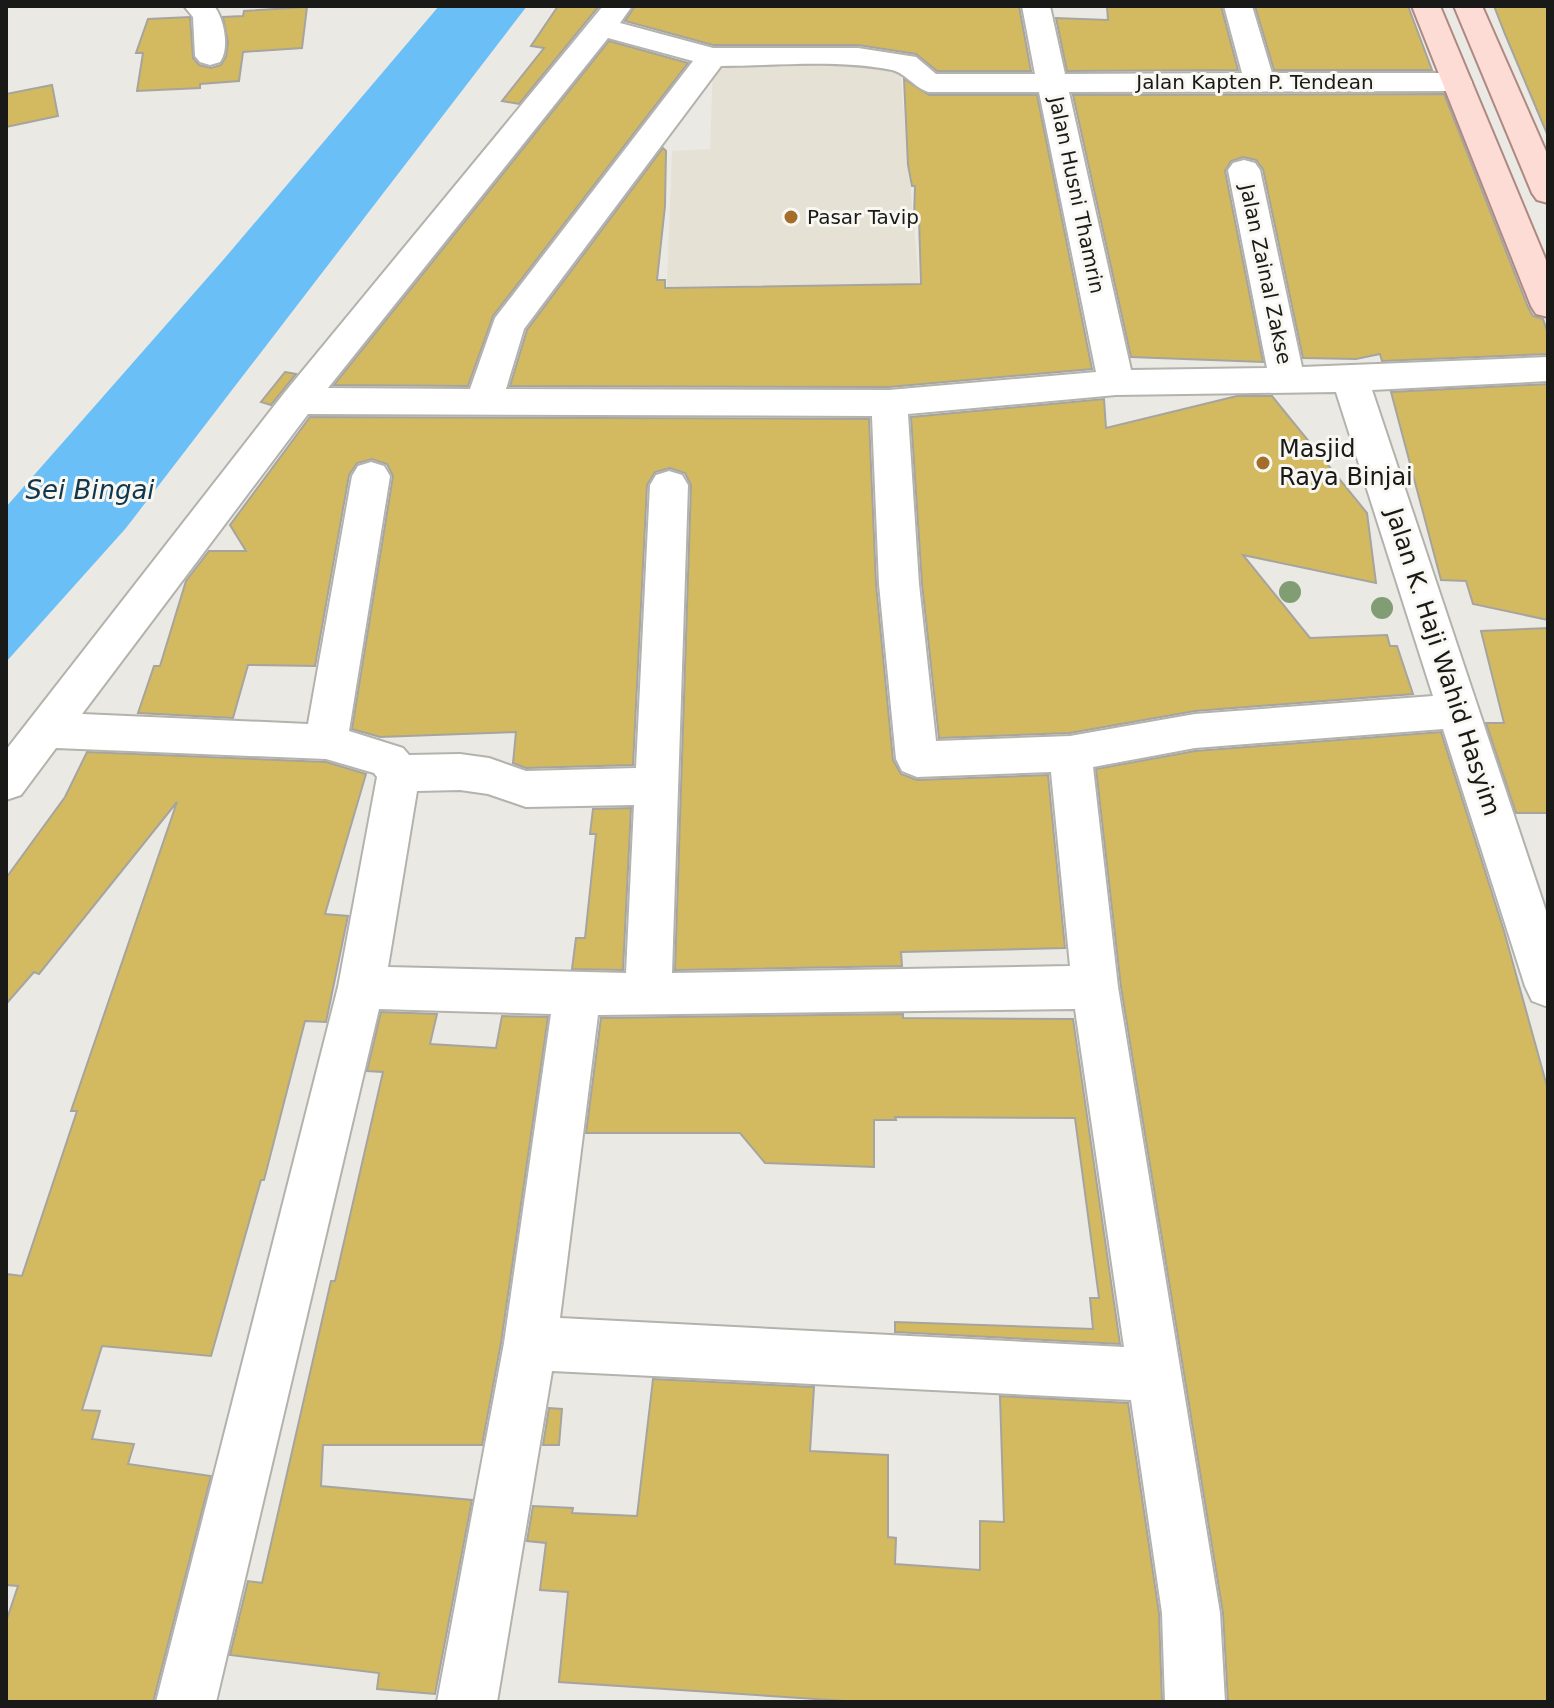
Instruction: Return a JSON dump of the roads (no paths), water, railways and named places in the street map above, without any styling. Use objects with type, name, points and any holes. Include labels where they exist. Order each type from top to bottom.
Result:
[{"type":"main road","points":[[1547,302],[1430,16],[1472,15],[1548,193]]},
{"type":"street","points":[[198,6],[207,16],[210,56]]},
{"type":"street","name":"Jalan Husni Thamrin","points":[[1036,6],[1116,383]]},
{"type":"street","points":[[1238,6],[1259,81]]},
{"type":"street","points":[[6,782],[298,401],[610,16]]},
{"type":"street","name":"Jalan Kapten P. Tendean","points":[[610,16],[712,57],[858,57],[905,63],[929,83],[1457,82]]},
{"type":"street","points":[[484,403],[507,326],[712,57]]},
{"type":"street","name":"Jalan Zainal Zakse","points":[[1244,170],[1287,378]]},
{"type":"street","points":[[298,401],[889,403],[1116,383],[1350,379],[1548,369]]},
{"type":"street","name":"Jalan K. Haji Wahid Hasyim","points":[[1350,379],[1548,986]]},
{"type":"street","points":[[889,403],[899,584],[917,759],[1070,754],[1195,731],[1459,711]]},
{"type":"street","points":[[326,742],[371,476]]},
{"type":"street","points":[[648,995],[669,485]]},
{"type":"street","points":[[44,730],[326,742],[388,760],[399,773]]},
{"type":"street","points":[[1070,754],[1095,987],[1191,1613],[1195,1702]]},
{"type":"street","points":[[399,773],[460,772],[489,776],[526,789],[657,786]]},
{"type":"street","points":[[186,1702],[361,987],[399,773]]},
{"type":"street","points":[[361,987],[648,995],[1095,987]]},
{"type":"street","points":[[467,1702],[530,1343],[577,994]]},
{"type":"street","points":[[530,1343],[1155,1375]]},
{"type":"water","name":"Sei Bingai","points":[[439,6],[527,6],[126,528],[6,662],[6,507],[224,259]]},
{"type":"place","name":"Pasar Tavip","points":[[791,217]]},
{"type":"place","name":"Masjid Raya Binjai","points":[[1263,463]]}]
